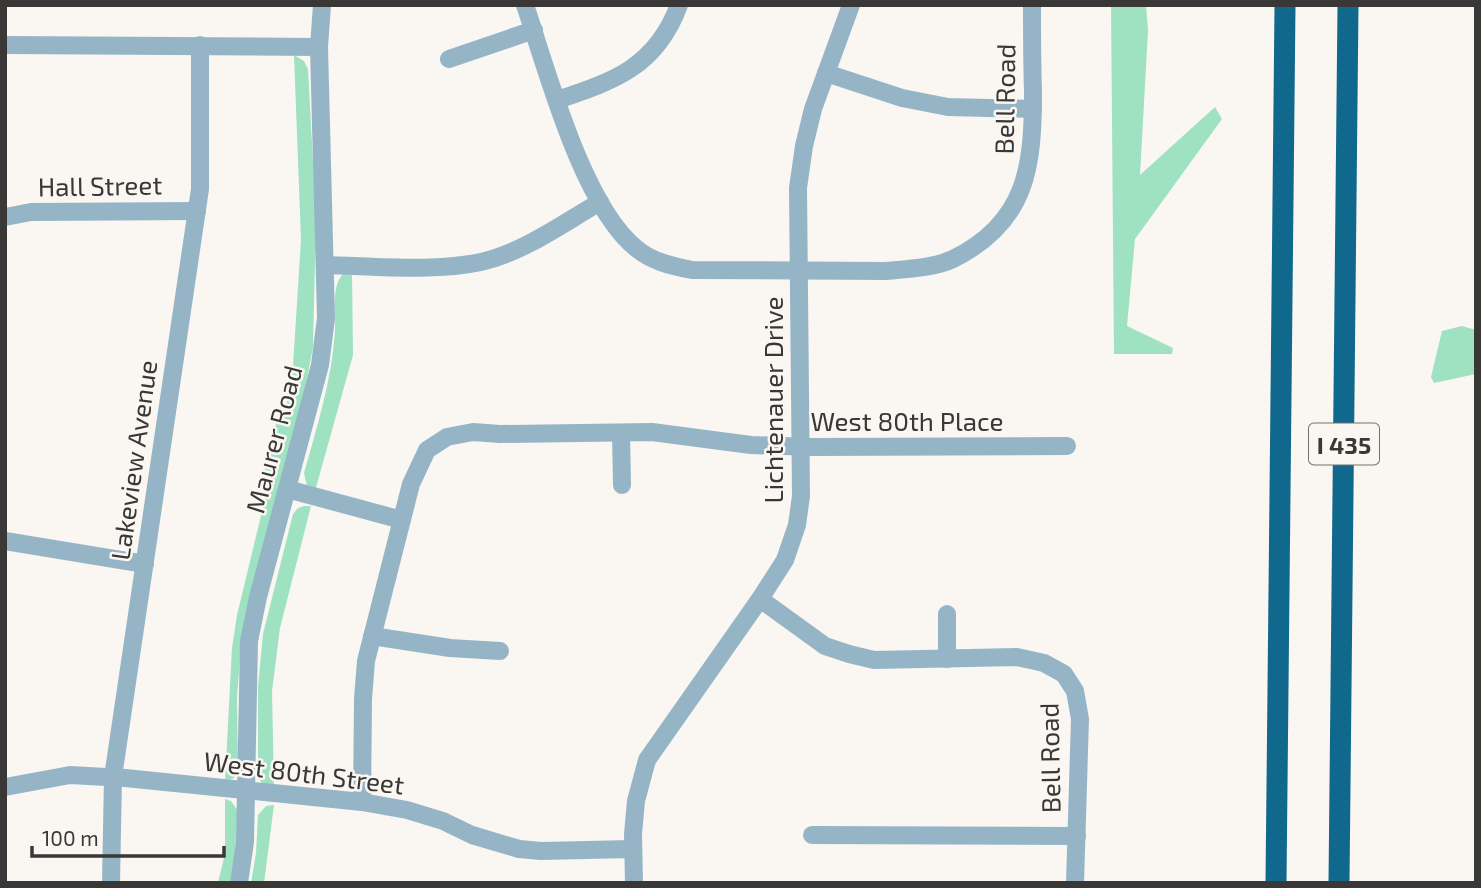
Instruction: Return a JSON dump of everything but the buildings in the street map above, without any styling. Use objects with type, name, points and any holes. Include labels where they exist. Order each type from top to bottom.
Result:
[{"type":"highway","name":"I 435","points":[[1276,883],[1285,5]]},
{"type":"highway","name":"I 435","points":[[1339,883],[1348,5]]},
{"type":"street","name":"Maurer Road","points":[[239,883],[245,842],[249,641],[258,597],[320,365],[326,318],[318,47],[323,5]]},
{"type":"street","name":"Bell Road","points":[[525,5],[575,150],[600,202],[617,228],[636,249],[663,263],[692,270],[885,271],[912,269],[952,260],[983,239],[1000,223],[1021,193],[1029,169],[1033,139],[1032,5]]},
{"type":"street","points":[[557,100],[603,85],[632,70],[660,42],[679,5]]},
{"type":"street","name":"Lichtenauer Drive","points":[[634,883],[636,800],[646,760],[760,599],[785,560],[797,525],[800,496],[798,188],[813,108],[850,5]]},
{"type":"street","points":[[449,59],[534,30]]},
{"type":"street","name":"Lakeview Avenue","points":[[111,883],[113,777],[200,189],[200,45]]},
{"type":"street","points":[[5,46],[318,47]]},
{"type":"street","points":[[826,73],[902,98],[948,107],[1033,109]]},
{"type":"street","points":[[325,265],[443,267],[482,262],[527,244],[600,202]]},
{"type":"street","name":"Hall Street","points":[[5,217],[31,212],[197,211]]},
{"type":"street","name":"West 80th Place","points":[[362,802],[366,661],[411,484],[427,450],[447,437],[473,432],[652,432],[751,445],[800,447],[1067,446]]},
{"type":"street","points":[[621,433],[622,485]]},
{"type":"street","points":[[288,489],[402,520]]},
{"type":"street","points":[[5,541],[145,564]]},
{"type":"street","name":"Bell Road","points":[[760,599],[825,646],[849,654],[874,660],[1017,657],[1044,663],[1063,674],[1075,691],[1080,719],[1075,883]]},
{"type":"street","points":[[947,614],[947,659]]},
{"type":"street","points":[[372,636],[450,648],[500,651]]},
{"type":"street","name":"West 80th Street","points":[[5,787],[70,775],[246,790],[362,802],[407,810],[443,821],[472,835],[519,849],[633,849]]},
{"type":"street","points":[[813,835],[1077,836]]},
{"type":"green space","points":[[1111,5],[1146,5],[1148,30],[1140,175],[1215,107],[1222,119],[1135,239],[1127,326],[1173,348],[1172,354],[1114,354]]},
{"type":"green space","points":[[294,55],[304,61],[308,69],[316,218],[313,347],[303,400],[241,644],[237,698],[238,768],[234,778],[225,782],[232,648],[237,615],[268,487],[261,485],[280,408],[286,407],[293,366],[301,240]]},
{"type":"green space","points":[[352,272],[353,355],[315,491],[307,486],[304,473],[331,367],[337,286],[343,274]]},
{"type":"green space","points":[[1462,326],[1476,330],[1476,374],[1434,383],[1431,377],[1442,331]]},
{"type":"green space","points":[[304,506],[311,506],[280,628],[272,691],[274,788],[262,784],[258,774],[258,687],[263,634],[293,514]]},
{"type":"green space","points":[[225,799],[231,801],[238,811],[235,854],[230,883],[218,883],[225,853]]},
{"type":"green space","points":[[274,805],[264,883],[251,883],[258,815],[266,806]]}]
